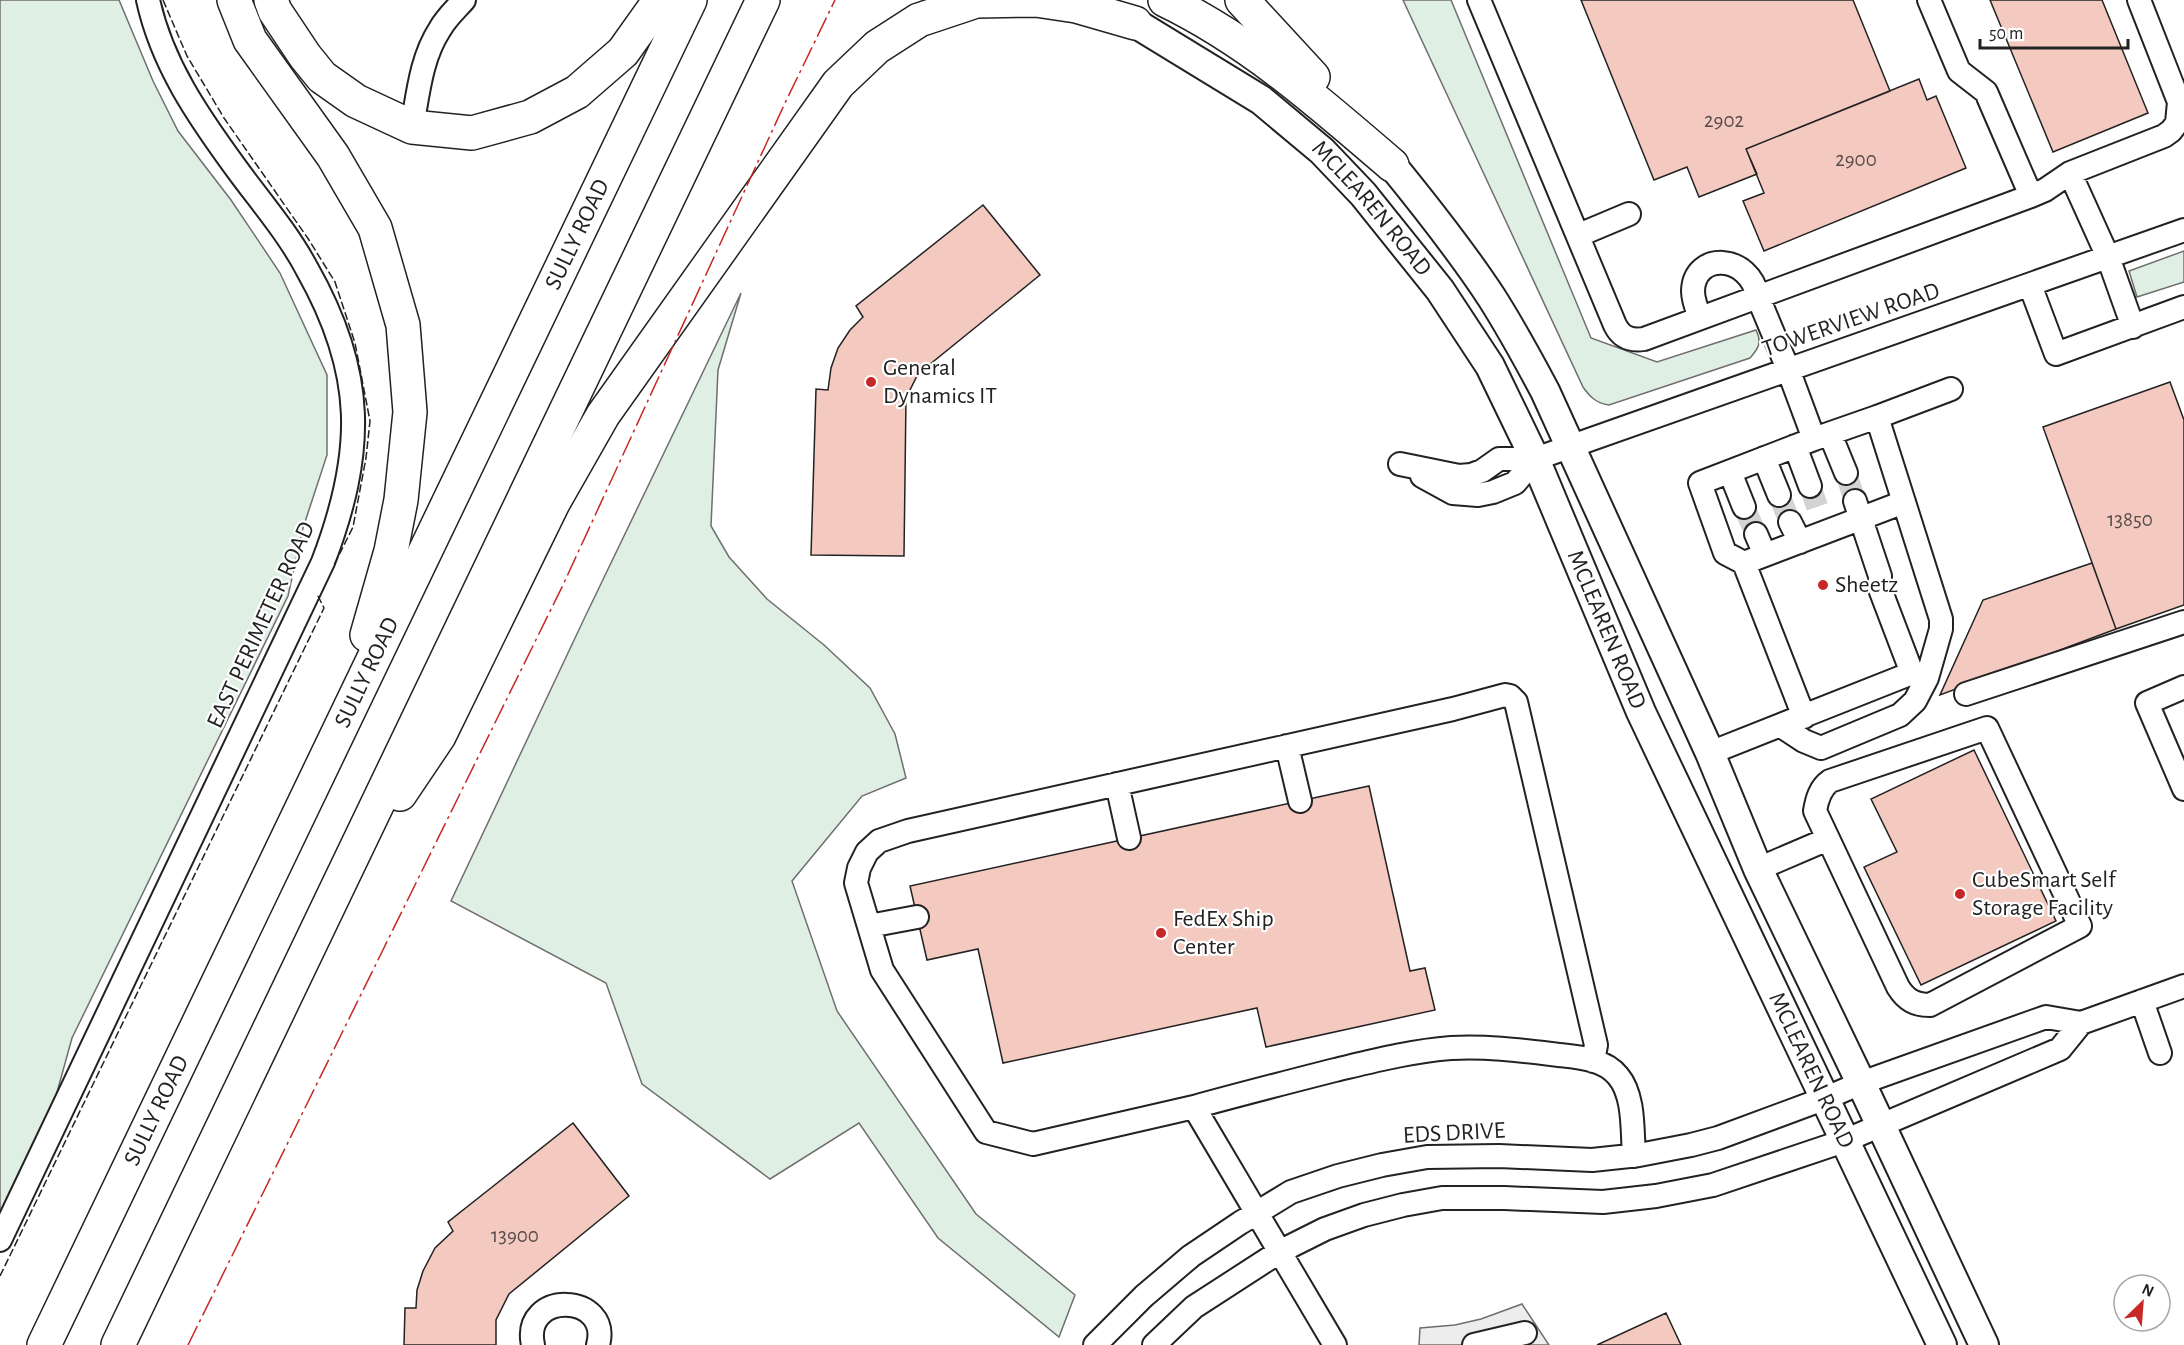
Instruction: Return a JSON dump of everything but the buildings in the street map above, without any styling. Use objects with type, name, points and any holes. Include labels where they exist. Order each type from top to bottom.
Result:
[{"type":"highway","points":[[234,0],[250,40],[333,156],[375,228],[403,325],[410,412],[401,500],[391,551],[376,604],[331,746]]},
{"type":"highway","points":[[272,0],[275,11],[322,77],[356,101],[412,127],[472,133],[530,117],[577,92],[623,52],[660,0]]},
{"type":"highway","name":"SULLY ROAD","points":[[44,1345],[690,0]]},
{"type":"highway","points":[[117,1345],[763,0]]},
{"type":"highway","points":[[339,884],[439,736],[553,503],[603,415],[838,84],[877,47],[919,20],[976,1],[1036,0],[1076,6],[1135,23]]},
{"type":"highway","points":[[1089,0],[1135,23]]},
{"type":"highway","points":[[1165,0],[1250,49],[1319,102],[1392,165]]},
{"type":"highway","points":[[1242,0],[1392,165]]},
{"type":"main road","name":"MCLEAREN ROAD","points":[[1135,23],[1261,100],[1322,151],[1363,195],[1440,290],[1490,366],[1535,459],[1641,712],[1942,1345]]},
{"type":"main road","name":"MCLEAREN ROAD","points":[[1392,165],[1448,234],[1522,346],[1571,446],[1710,753],[1758,869],[1862,1083],[1984,1345]]},
{"type":"street","name":"EAST PERIMETER ROAD","points":[[0,1240],[323,562],[338,524],[348,486],[353,444],[353,400],[343,351],[323,299],[307,267],[288,238],[212,136],[182,87],[165,54],[148,0]]},
{"type":"street","points":[[412,127],[424,63],[429,49],[441,26],[464,0]]},
{"type":"street","points":[[1479,0],[1615,325],[1622,335],[1635,340],[1644,339],[2031,196],[2045,190],[2070,173],[2171,132],[2176,123],[2179,102],[2139,0]]},
{"type":"street","points":[[1929,0],[1959,72],[1986,92],[2031,196]]},
{"type":"street","points":[[277,78],[305,56]]},
{"type":"street","points":[[2070,173],[2108,257],[2133,327]]},
{"type":"street","points":[[1579,235],[1629,214]]},
{"type":"street","name":"TOWERVIEW ROAD","points":[[1535,459],[2184,230]]},
{"type":"street","points":[[1700,318],[1693,290],[1698,275],[1709,266],[1724,262],[1740,268],[1752,278],[1813,440],[1810,486]]},
{"type":"street","points":[[2030,285],[2056,354],[2184,307]]},
{"type":"street","points":[[1804,717],[1744,563],[1725,553],[1700,483],[1951,388]]},
{"type":"street","points":[[1781,726],[1804,741],[1821,748],[1900,715],[1915,701],[1919,676],[1941,629],[1941,620],[1877,417]]},
{"type":"street","points":[[1813,440],[1845,473]]},
{"type":"street","points":[[1764,458],[1779,495]]},
{"type":"street","points":[[1499,459],[1535,459],[1515,483],[1478,495],[1453,493],[1400,464],[1459,476],[1482,471],[1499,459]]},
{"type":"street","points":[[1730,472],[1744,507]]},
{"type":"street","points":[[1744,563],[1765,555],[1795,532],[1859,510],[1904,502]]},
{"type":"street","points":[[1859,510],[1881,576],[1880,589],[1919,676]]},
{"type":"street","points":[[1756,534],[1765,555]]},
{"type":"street","points":[[1966,694],[2184,622]]},
{"type":"street","points":[[1710,753],[1919,676]]},
{"type":"street","points":[[2184,687],[2147,703],[2184,789]]},
{"type":"street","points":[[1593,1061],[1596,1045],[1515,702],[1510,696],[1505,695],[1453,709],[900,833],[879,841],[867,852],[859,868],[856,883],[882,970],[986,1132],[1033,1144],[1194,1107],[1367,1062],[1428,1050],[1479,1048],[1583,1058],[1610,1068],[1625,1087],[1629,1102],[1634,1156]]},
{"type":"street","points":[[1987,728],[2080,927],[1930,1005],[1921,1005],[1904,997],[1898,987],[1828,839],[1815,811],[1824,785],[1987,728]]},
{"type":"street","points":[[1287,746],[1300,801]]},
{"type":"street","points":[[1117,784],[1130,838]]},
{"type":"street","points":[[1758,869],[1828,839]]},
{"type":"street","points":[[869,926],[917,917]]},
{"type":"street","points":[[1154,1345],[1194,1307],[1279,1252],[1325,1229],[1364,1215],[1403,1205],[1461,1197],[1603,1202],[1656,1196],[1733,1179],[1844,1141],[2060,1049],[2080,1023],[2184,986]]},
{"type":"street","points":[[2142,1001],[2160,1053]]},
{"type":"street","name":"EDS DRIVE","points":[[1095,1345],[1144,1296],[1184,1263],[1240,1223],[1291,1192],[1338,1176],[1427,1157],[1498,1156],[1569,1160],[1634,1156],[1718,1138],[2046,1017],[2080,1023]]},
{"type":"street","points":[[1194,1107],[1335,1345]]},
{"type":"street","points":[[533,1345],[532,1333],[536,1320],[552,1306],[569,1303],[583,1307],[592,1316],[598,1327],[600,1339],[598,1345]]},
{"type":"street","points":[[1474,1345],[1524,1334]]},
{"type":"green space","points":[[0,0],[119,0],[153,81],[178,131],[231,200],[280,273],[327,375],[327,455],[303,528],[288,596],[72,1038],[51,1114],[0,1218]]},
{"type":"green space","points":[[1403,0],[1451,0],[1591,338],[1657,362],[1756,330],[1759,345],[1750,358],[1609,405],[1600,403],[1591,397],[1583,387]]},
{"type":"green space","points":[[2184,251],[2184,282],[2137,297],[2129,271]]},
{"type":"green space","points":[[741,293],[718,370],[711,526],[729,557],[767,599],[824,645],[870,688],[895,734],[906,778],[862,796],[792,881],[837,1011],[976,1214],[1075,1295],[1059,1337],[938,1238],[859,1123],[770,1179],[642,1084],[606,983],[451,901]]},
{"type":"shaded area","points":[[1522,1304],[1549,1345],[1419,1345],[1420,1328],[1455,1325],[1481,1319]]},
{"type":"tunnel","points":[[1846,473],[1855,501]]},
{"type":"tunnel","points":[[1810,486],[1819,512]]},
{"type":"tunnel","points":[[1779,495],[1790,522]]},
{"type":"tunnel","points":[[1744,507],[1756,534]]},
{"type":"fence","points":[[163,0],[187,56],[224,118],[309,240],[335,282],[355,343],[370,421],[366,458],[353,527],[333,567]]},
{"type":"fence","points":[[0,1276],[324,608],[319,594]]},
{"type":"power","points":[[188,1345],[563,585],[785,103],[835,0]]},
{"type":"place","name":"General Dynamics IT","points":[[871,382]]},
{"type":"place","name":"Sheetz","points":[[1823,585]]},
{"type":"place","name":"CubeSmart Self Storage Facility","points":[[1960,894]]},
{"type":"place","name":"FedEx Ship Center","points":[[1161,933]]}]
